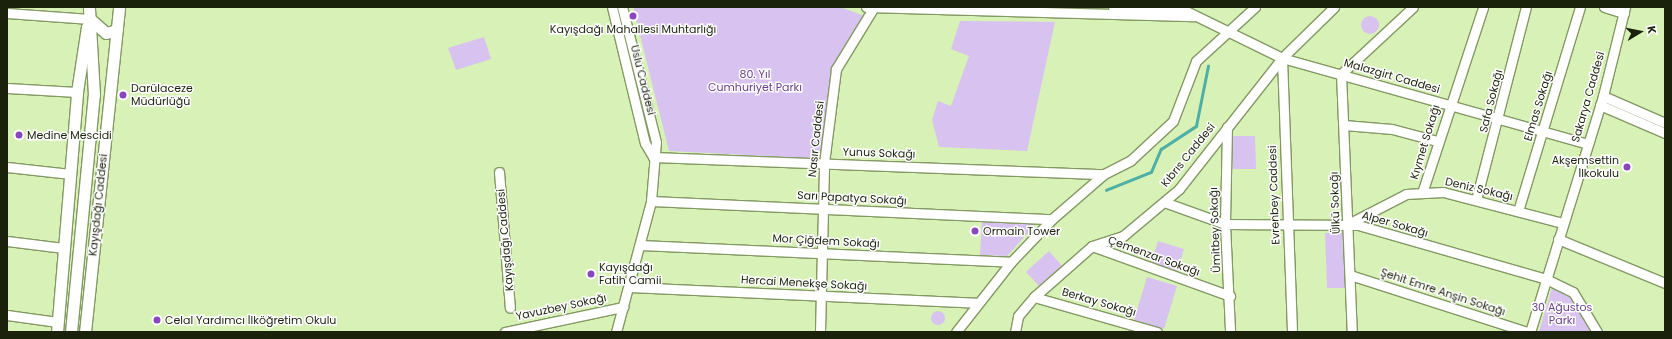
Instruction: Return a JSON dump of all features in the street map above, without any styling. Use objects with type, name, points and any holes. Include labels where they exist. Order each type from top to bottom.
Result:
[{"type":"main road","name":"Kayışdağı Caddesi","points":[[71,332],[91,143],[94,95],[89,7]]},
{"type":"main road","name":"Kayışdağı Caddesi","points":[[85,332],[119,7]]},
{"type":"main road","points":[[58,327],[82,45],[90,19],[106,33],[117,30]]},
{"type":"street","name":"Uslu Caddesi","points":[[612,7],[645,143],[653,157]]},
{"type":"street","name":"Uslu Caddesi","points":[[616,332],[651,201],[653,157],[653,123],[622,7]]},
{"type":"street","name":"Malazgirt Caddesi","points":[[1113,7],[1180,8],[1196,12],[1226,33],[1282,58],[1587,144]]},
{"type":"street","points":[[958,332],[977,303],[1011,262],[1052,220],[1104,174],[1131,160],[1173,121],[1196,61],[1255,7]]},
{"type":"street","name":"Kıbrıs Caddesi","points":[[1015,332],[1018,316],[1034,297],[1092,246],[1123,236],[1179,189],[1282,58],[1334,7]]},
{"type":"street","points":[[1341,74],[1413,7]]},
{"type":"street","name":"Kıymet Sokağı","points":[[1422,193],[1449,104],[1483,7]]},
{"type":"street","name":"Safa Sokağı","points":[[1476,200],[1499,119],[1526,7]]},
{"type":"street","name":"Elmas Sokağı","points":[[1518,211],[1580,7]]},
{"type":"street","points":[[1604,7],[1625,10]]},
{"type":"street","points":[[871,8],[1196,12]]},
{"type":"street","name":"Nasır Caddesi","points":[[820,332],[824,163],[836,69],[871,8]]},
{"type":"street","name":"Sakarya Caddesi","points":[[1529,332],[1603,96],[1625,10]]},
{"type":"street","points":[[7,13],[90,19]]},
{"type":"street","name":"Evrenbey Caddesi","points":[[1282,58],[1292,332]]},
{"type":"street","name":"Ülkü Sokağı","points":[[1341,74],[1352,332]]},
{"type":"street","points":[[7,88],[77,92]]},
{"type":"street","points":[[1603,96],[1665,123]]},
{"type":"street","points":[[1600,105],[1665,133]]},
{"type":"street","points":[[1344,125],[1392,129],[1437,141]]},
{"type":"street","name":"Ümitbey Sokağı","points":[[1227,127],[1224,224],[1230,296],[1230,332]]},
{"type":"street","name":"Yunus Sokağı","points":[[653,157],[1104,174]]},
{"type":"street","points":[[7,167],[71,174]]},
{"type":"street","name":"Kayışdağı Caddesi","points":[[499,172],[510,308]]},
{"type":"street","name":"Deniz Sokağı","points":[[1348,224],[1406,194],[1443,192],[1563,223]]},
{"type":"street","name":"Sarı Papatya Sokağı","points":[[651,201],[1052,220]]},
{"type":"street","name":"Alper Sokağı","points":[[1164,202],[1224,224],[1348,224],[1546,279],[1573,292],[1597,332]]},
{"type":"street","points":[[1558,239],[1665,283]]},
{"type":"street","points":[[7,241],[64,248]]},
{"type":"street","name":"Mor Çiğdem Sokağı","points":[[640,245],[1011,262]]},
{"type":"street","name":"Çemenzar Sokağı","points":[[1092,246],[1230,296]]},
{"type":"street","name":"Şehit Emre Anşin Sokağı","points":[[1350,275],[1529,332]]},
{"type":"street","name":"Hercai Menekşe Sokağı","points":[[629,287],[977,303]]},
{"type":"street","name":"Berkay Sokağı","points":[[1034,297],[1157,332]]},
{"type":"street","name":"Yavuzbey Sokağı","points":[[504,332],[623,307]]},
{"type":"street","points":[[7,315],[58,327]]},
{"type":"green space","name":"80. Yıl Cumhuriyet Parkı","points":[[633,7],[840,7],[865,16],[832,68],[822,159],[669,151]]},
{"type":"green space","points":[[1370,16],[1376,19],[1379,25],[1376,31],[1370,34],[1364,31],[1361,25],[1364,19]]},
{"type":"green space","points":[[960,21],[1055,22],[1027,151],[939,147],[932,120],[938,101],[951,106],[969,56],[951,49]]},
{"type":"green space","points":[[484,37],[491,59],[456,70],[448,48]]},
{"type":"green space","points":[[1232,136],[1255,136],[1256,169],[1233,169]]},
{"type":"green space","points":[[982,221],[1037,223],[1007,256],[980,255]]},
{"type":"green space","points":[[1325,233],[1344,233],[1345,288],[1327,288]]},
{"type":"green space","points":[[1158,241],[1184,249],[1177,272],[1151,264]]},
{"type":"green space","points":[[1049,251],[1063,267],[1040,287],[1026,272]]},
{"type":"green space","points":[[1147,277],[1177,286],[1164,329],[1134,320]]},
{"type":"green space","name":"30 Ağustos Parkı","points":[[1552,288],[1570,295],[1592,332],[1539,332]]},
{"type":"green space","points":[[935,311],[941,311],[945,315],[945,321],[941,325],[935,325],[931,321],[931,315]]},
{"type":"waterway","points":[[1106,190],[1151,172],[1161,149],[1196,126],[1208,66]]},
{"type":"place","name":"Kayışdağı Mahallesi Muhtarlığı","points":[[633,16]]},
{"type":"place","name":"Darülaceze Müdürlüğü","points":[[123,95]]},
{"type":"place","name":"Medine Mescidi","points":[[19,135]]},
{"type":"place","name":"Akşemsettin İlkokulu","points":[[1627,167]]},
{"type":"place","name":"Ormain Tower","points":[[975,231]]},
{"type":"place","name":"Kayışdağı Fatih Camii","points":[[591,274]]},
{"type":"place","name":"Celal Yardımcı İlköğretim Okulu","points":[[157,320]]}]
